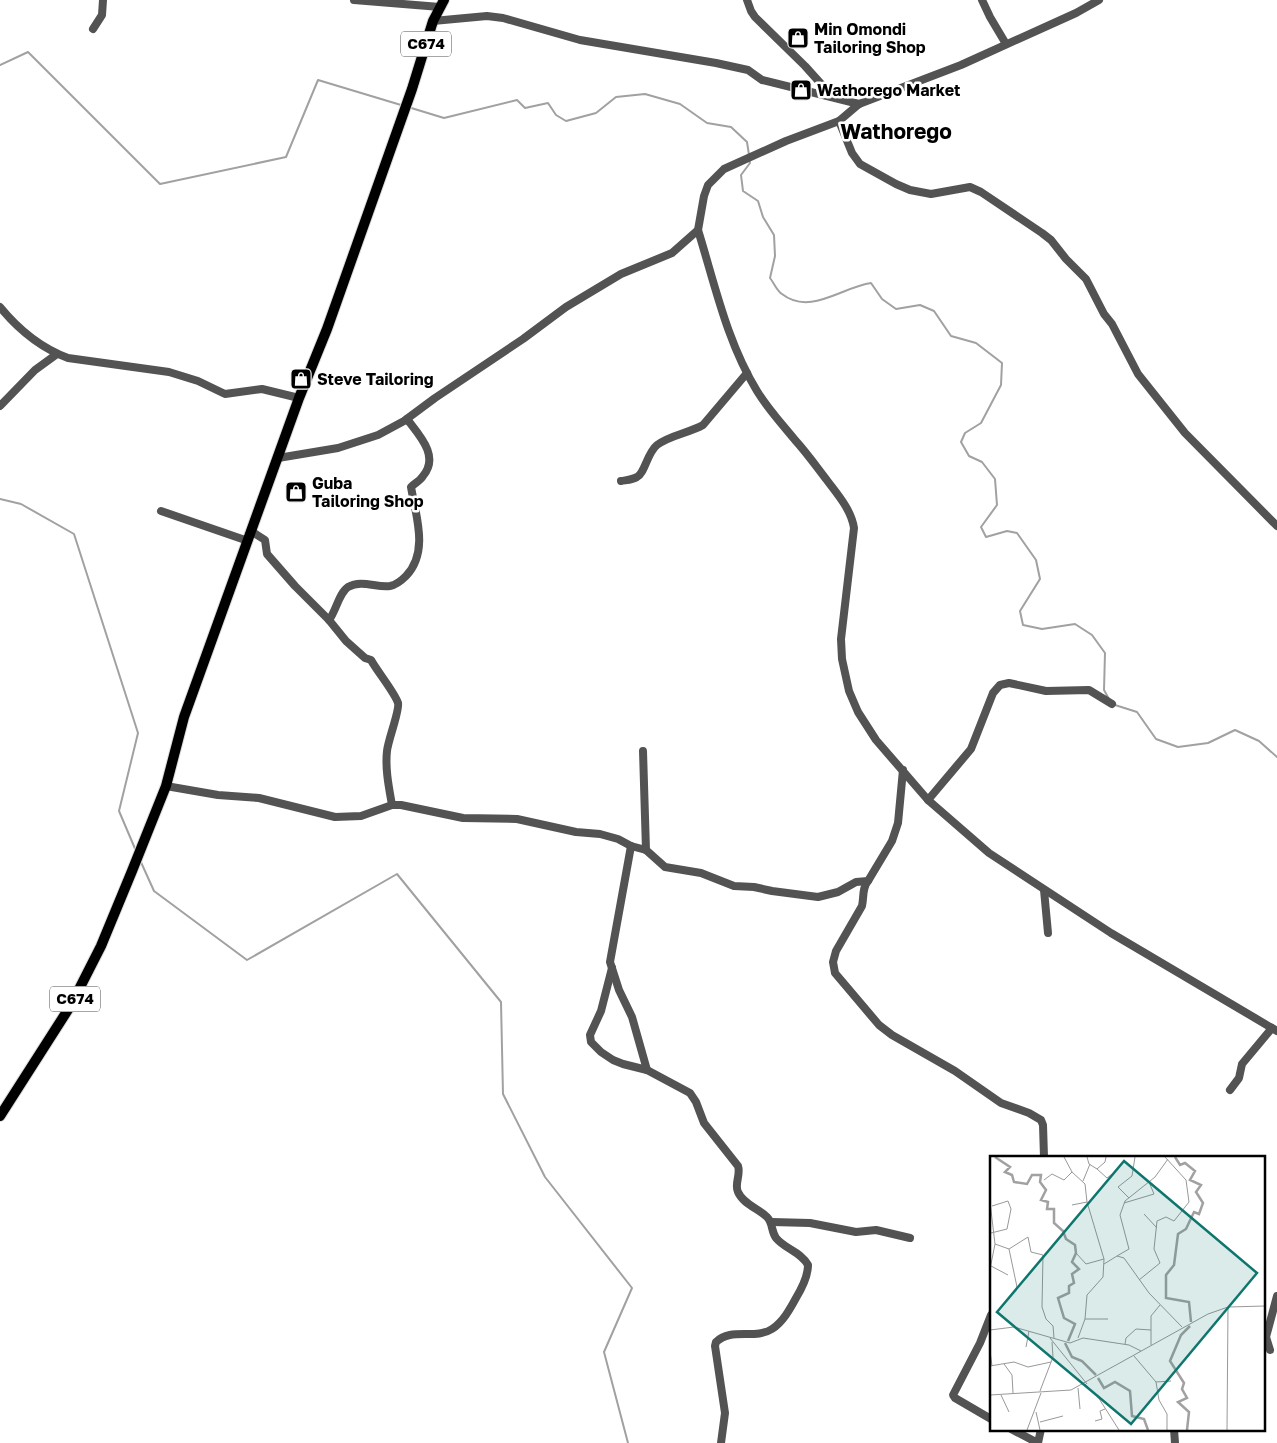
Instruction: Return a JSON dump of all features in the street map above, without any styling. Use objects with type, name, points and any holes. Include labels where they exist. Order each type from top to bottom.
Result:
[{"type":"main road","name":"C674","points":[[1,1112],[41,1054],[79,992],[132,872],[166,786],[184,717],[299,398],[327,329],[440,12]]},
{"type":"street","points":[[93,29],[102,15],[103,0]]},
{"type":"street","points":[[354,0],[440,12],[503,18],[580,40],[665,53],[732,66],[748,70],[762,80],[859,104]]},
{"type":"street","points":[[747,0],[755,17],[805,66],[832,96]]},
{"type":"street","points":[[982,0],[1006,44]]},
{"type":"street","points":[[1099,0],[1076,13],[961,65],[859,104],[838,121],[724,168],[708,185],[704,196],[698,230],[731,339],[747,373],[758,393],[813,462],[851,516],[854,528],[841,639],[845,676],[858,712],[876,740],[928,800],[989,853],[1111,934],[1275,1029],[1242,1064],[1238,1078],[1230,1090]]},
{"type":"street","points":[[838,121],[852,153],[860,164],[910,190],[931,194],[970,187],[981,192],[1051,240],[1066,259],[1086,279],[1138,374],[1158,400],[1185,433],[1277,526]]},
{"type":"street","points":[[278,458],[338,448],[368,439],[407,420],[435,398],[523,339],[566,307],[621,274],[672,253],[698,230]]},
{"type":"street","points":[[0,307],[16,326],[57,354],[75,359],[130,365],[169,372],[198,381],[225,394],[262,389],[299,398]]},
{"type":"street","points":[[0,406],[35,370],[57,354]]},
{"type":"street","points":[[622,481],[636,478],[640,475],[649,453],[656,446],[703,424],[747,373]]},
{"type":"street","points":[[329,620],[335,612],[340,597],[346,588],[356,584],[391,586],[405,577],[418,556],[418,528],[411,487],[424,476],[429,461],[426,445],[407,420]]},
{"type":"street","points":[[162,511],[248,541]]},
{"type":"street","points":[[251,530],[265,540],[267,554],[329,620],[346,641],[365,658],[371,660],[398,704],[388,741],[387,754],[387,771],[392,805]]},
{"type":"street","points":[[928,800],[971,749],[993,693],[1000,685],[1009,683],[1046,691],[1089,690],[1112,704]]},
{"type":"street","points":[[643,751],[646,850]]},
{"type":"street","points":[[902,770],[898,823],[892,841],[864,886],[864,899],[860,910],[836,951],[833,962],[835,973],[879,1025],[892,1035],[955,1071],[1001,1103],[1029,1113],[1041,1120],[1043,1125],[1044,1156]]},
{"type":"street","points":[[166,786],[218,795],[259,798],[335,817],[361,816],[392,805],[401,805],[463,818],[517,820],[576,832],[600,834],[646,850],[665,867],[701,873],[734,886],[754,887],[818,897],[838,892],[856,882],[868,881]]},
{"type":"street","points":[[631,846],[611,952],[612,968],[619,990],[632,1017],[646,1070]]},
{"type":"street","points":[[1044,890],[1048,933]]},
{"type":"street","points":[[612,968],[601,1011],[590,1035],[590,1040],[601,1052],[613,1060],[646,1070],[690,1093],[696,1102],[704,1123],[738,1166],[736,1186],[740,1197],[772,1222],[810,1223],[856,1232],[876,1230],[910,1238]]},
{"type":"street","points":[[721,1443],[725,1413],[716,1342],[729,1335],[759,1333],[774,1328],[791,1307],[806,1278],[808,1270],[808,1265],[804,1258],[775,1236],[771,1226],[772,1222]]},
{"type":"street","points":[[1270,1350],[1266,1337],[1277,1296]]},
{"type":"street","points":[[990,1318],[980,1343],[953,1395],[990,1419]]},
{"type":"street","points":[[1012,1430],[1038,1443],[1041,1430]]},
{"type":"street","points":[[1174,1430],[1176,1443]]},
{"type":"waterway","points":[[0,65],[28,52],[160,184],[286,157],[318,80],[401,105]]},
{"type":"waterway","points":[[408,107],[444,118],[517,100],[525,108],[548,103],[556,115],[566,121],[596,113],[616,97],[645,94],[680,104],[707,123],[731,127],[747,142],[749,155]]},
{"type":"waterway","points":[[749,159],[750,163],[741,175],[743,191],[758,201],[763,217],[774,235],[775,256],[770,278],[780,293],[793,300],[815,301],[871,283],[882,299],[896,309],[920,305],[934,311],[951,336],[976,343],[1002,363],[1001,385],[981,423],[965,433],[961,442],[969,456],[982,462],[995,479],[997,505],[981,527],[986,537],[1007,531],[1017,533],[1036,560],[1040,579],[1020,611],[1023,625],[1042,629],[1075,624],[1092,635],[1105,653],[1104,690],[1109,699]]},
{"type":"waterway","points":[[0,499],[21,504],[74,534],[138,733],[119,811],[136,851]]},
{"type":"waterway","points":[[1115,705],[1137,712],[1156,739],[1178,747],[1208,743],[1235,730],[1259,741],[1277,757]]},
{"type":"waterway","points":[[140,860],[154,891],[247,960],[397,874],[501,1002],[503,1094],[545,1177],[632,1288],[604,1352],[628,1443]]},
{"type":"place","name":"Min Omondi Tailoring Shop","points":[[798,38]]},
{"type":"place","name":"Wathorego Market","points":[[801,90]]},
{"type":"place","name":"Steve Tailoring","points":[[301,379]]},
{"type":"place","name":"Guba Tailoring Shop","points":[[296,492]]},
{"type":"district","name":"Wathorego","points":[[896,132]]}]
